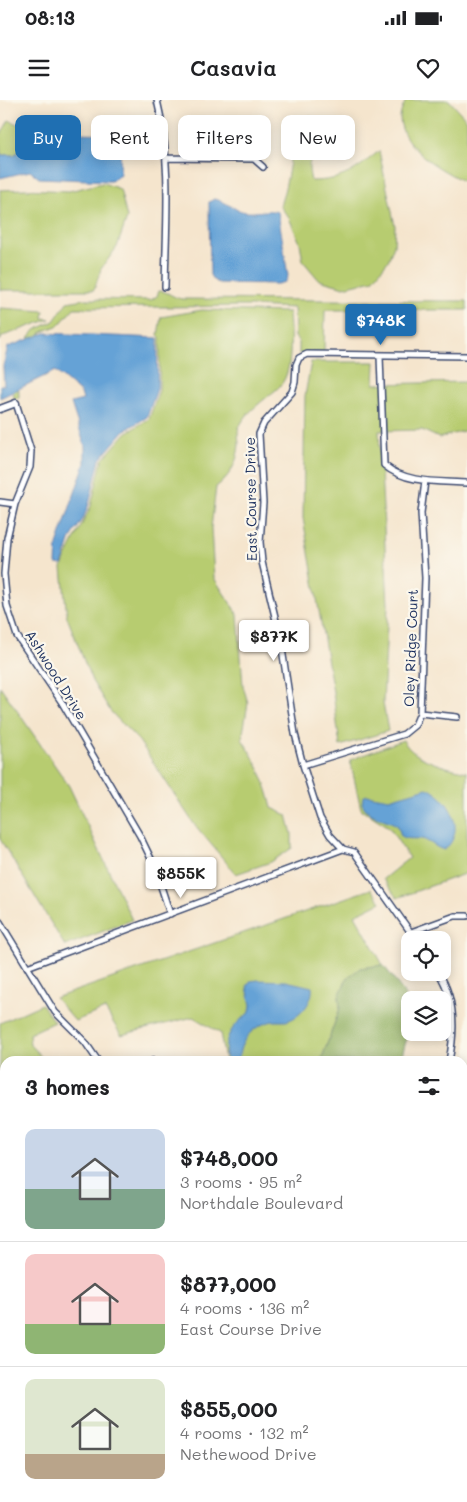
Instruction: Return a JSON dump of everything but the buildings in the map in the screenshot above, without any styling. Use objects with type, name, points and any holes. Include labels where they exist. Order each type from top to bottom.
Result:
[{"type":"street","points":[[157,100],[161,115]]},
{"type":"street","points":[[168,158],[254,159],[263,167]]},
{"type":"street","points":[[166,160],[166,287]]},
{"type":"street","name":"East Course Drive","points":[[380,356],[307,354],[299,358],[296,365],[292,392],[264,423],[259,434],[263,503],[260,542],[262,562],[281,642],[295,734],[320,818],[330,835],[343,849],[354,852],[409,931]]},
{"type":"street","points":[[467,356],[380,356],[384,465],[394,474],[425,481],[467,482]]},
{"type":"street","points":[[0,409],[16,403]]},
{"type":"street","name":"Ashwood Drive","points":[[16,403],[31,451],[30,467],[15,504],[7,538],[2,574],[7,606],[17,636],[61,701],[140,836],[154,866],[170,914]]},
{"type":"street","name":"Oley Ridge Court","points":[[303,765],[404,734],[415,725],[420,713],[425,578],[422,512],[425,481]]},
{"type":"street","points":[[0,502],[15,504]]},
{"type":"street","points":[[420,713],[457,717]]},
{"type":"street","points":[[27,967],[343,849]]},
{"type":"street","points":[[413,931],[455,916],[467,916]]},
{"type":"street","points":[[0,922],[55,1012],[85,1042],[95,1056]]},
{"type":"street","points":[[442,981],[449,996],[453,1016],[453,1039],[450,1056]]},
{"type":"green space","points":[[406,100],[449,100],[467,120],[467,183],[425,158],[408,140],[402,129],[400,118]]},
{"type":"green space","points":[[9,120],[15,123],[15,154],[1,155],[0,136]]},
{"type":"green space","points":[[379,151],[395,226],[394,245],[388,261],[373,280],[344,287],[319,280],[303,261],[300,243],[289,218],[280,206],[290,160],[311,160],[309,168],[311,181],[332,179],[341,177],[356,169]]},
{"type":"green space","points":[[103,183],[120,189],[127,218],[117,247],[101,269],[94,290],[0,290],[0,190],[69,191]]},
{"type":"green space","points":[[159,291],[182,299],[467,301],[467,310],[325,310],[324,352],[299,354],[299,342],[295,337],[294,308],[250,306],[74,308],[59,325],[42,332],[18,363],[19,398],[14,399],[11,363],[35,330],[54,321],[67,302],[85,299],[151,300],[157,296]]},
{"type":"green space","points":[[0,308],[44,311],[43,318],[50,319],[3,336],[0,341]]},
{"type":"green space","points":[[202,310],[289,312],[290,353],[287,374],[277,389],[251,411],[239,427],[237,458],[229,474],[216,487],[211,528],[214,578],[238,615],[243,686],[248,703],[242,739],[260,772],[272,808],[287,815],[292,834],[292,848],[271,862],[236,874],[194,824],[139,741],[111,712],[92,681],[67,617],[62,568],[91,506],[102,460],[126,433],[149,419],[159,390],[160,337],[158,335],[161,317]]},
{"type":"green space","points":[[311,362],[375,362],[374,384],[467,382],[467,430],[439,438],[422,430],[379,431],[388,605],[383,703],[388,731],[340,746],[333,692],[303,518],[305,396]]},
{"type":"green space","points":[[0,686],[69,786],[132,920],[65,946],[0,839]]},
{"type":"green space","points":[[403,740],[415,753],[431,762],[467,772],[467,873],[397,898],[383,879],[409,858],[389,827],[361,809],[350,760]]},
{"type":"green space","points":[[371,889],[381,902],[355,915],[383,965],[360,968],[339,996],[340,1008],[323,1056],[224,1056],[220,1033],[193,1017],[121,1035],[105,1009],[75,1021],[55,998]]},
{"type":"green space","points":[[383,965],[402,990],[401,1041],[406,1041],[401,1056],[323,1056],[340,1008],[339,996],[347,978],[360,968]]},
{"type":"green space","points":[[42,1004],[54,1022],[29,1034],[30,1045],[40,1056],[0,1056],[0,1023]]},
{"type":"water","points":[[81,133],[91,133],[91,160],[120,160],[120,174],[111,181],[39,178],[30,171],[0,178],[0,152],[1,155],[14,155],[15,160],[81,160]]},
{"type":"water","points":[[214,199],[242,211],[278,212],[288,276],[285,282],[277,284],[219,283],[213,280],[210,275],[209,202]]},
{"type":"water","points":[[45,333],[158,338],[157,389],[147,417],[124,431],[100,459],[89,504],[83,519],[71,538],[62,565],[56,564],[57,545],[85,463],[85,446],[71,403],[83,400],[81,393],[55,371],[0,398],[0,385],[4,385],[3,366],[8,347]]},
{"type":"water","points":[[427,788],[443,799],[453,816],[454,834],[451,843],[444,850],[425,840],[401,836],[398,826],[373,815],[362,803],[363,797],[367,795],[389,799]]},
{"type":"water","points":[[250,981],[286,981],[312,987],[311,998],[301,1013],[291,1019],[267,1023],[254,1030],[244,1040],[239,1056],[226,1056],[227,1039],[230,1033],[238,1022],[250,1012],[251,1005],[247,987]]}]
